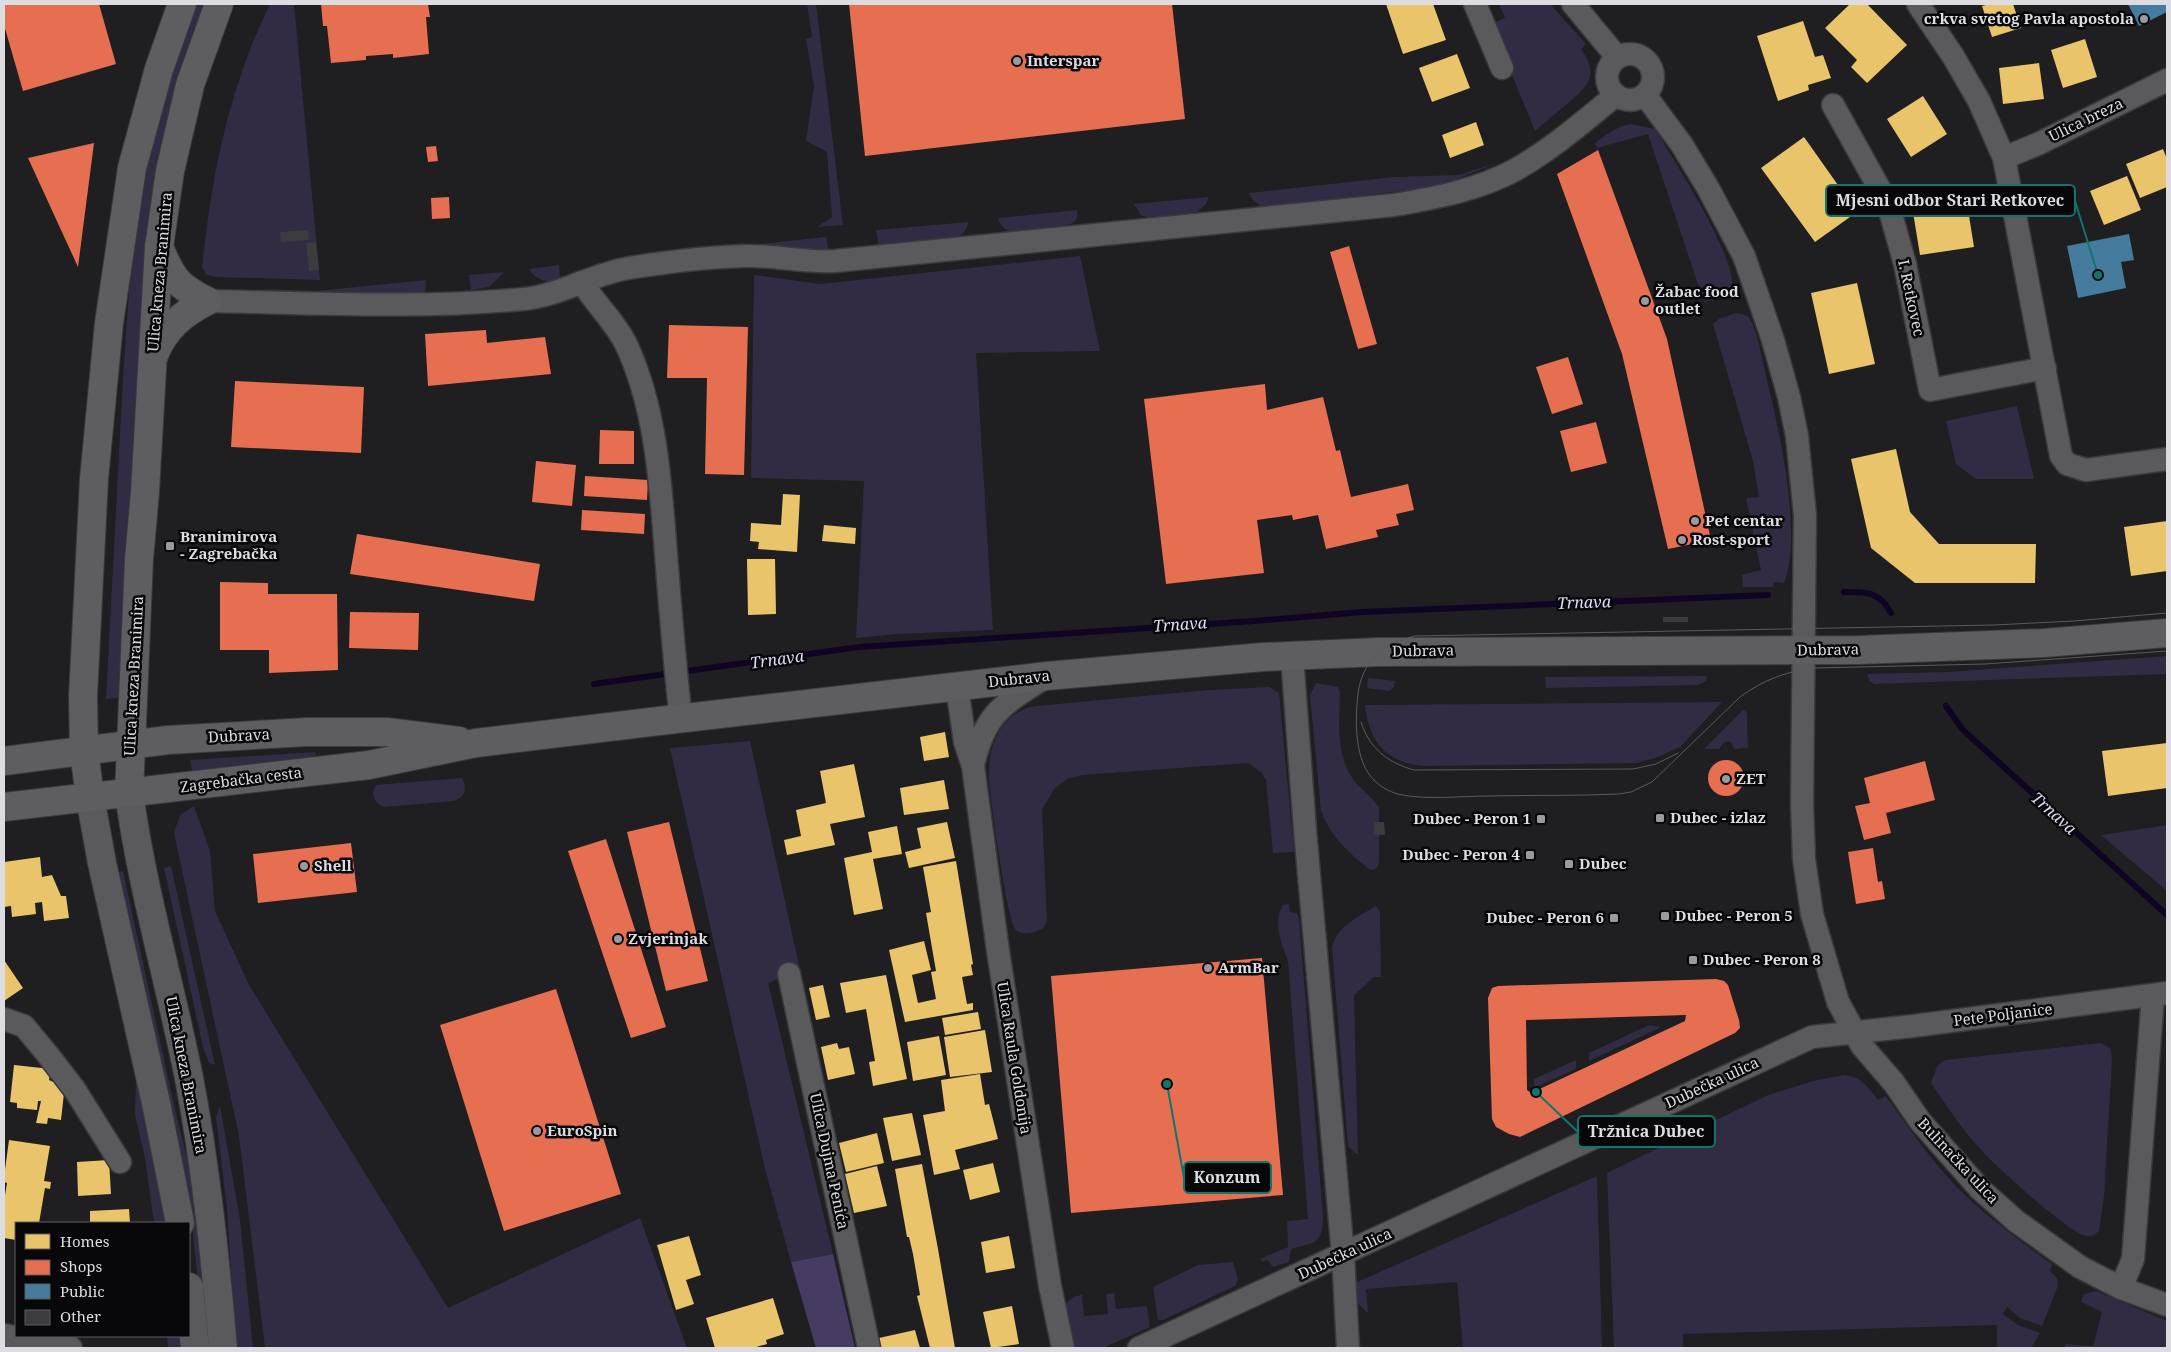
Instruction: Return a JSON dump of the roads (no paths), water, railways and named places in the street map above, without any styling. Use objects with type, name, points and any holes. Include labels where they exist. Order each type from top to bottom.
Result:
[{"type":"main road","points":[[90,798],[84,751],[83,697],[94,489],[110,313],[132,168],[159,69],[182,4]]},
{"type":"main road","name":"Ulica kneza Branimira","points":[[129,793],[139,559],[145,492],[159,247],[170,172],[190,85],[219,4]]},
{"type":"main road","points":[[159,247],[175,280],[182,288],[208,301]]},
{"type":"main road","points":[[152,358],[160,340],[169,328],[189,311],[208,301]]},
{"type":"main road","name":"Dubrava","points":[[4,761],[168,740],[353,731],[414,734],[476,743],[1047,676],[1292,656],[1443,651],[1804,650],[2044,643],[2167,633]]},
{"type":"main road","name":"Zagrebačka cesta","points":[[4,807],[369,765],[476,743]]},
{"type":"street","points":[[1475,4],[1502,68]]},
{"type":"street","points":[[1573,4],[1617,57]]},
{"type":"street","points":[[1918,4],[1970,84],[1994,132],[2004,158],[2061,456],[2067,464],[2086,470],[2167,459]]},
{"type":"street","points":[[1623,54],[1637,54],[1648,61],[1654,75],[1650,90],[1645,95],[1631,100],[1616,96],[1608,84],[1607,76],[1612,62],[1617,57],[1623,54]]},
{"type":"street","name":"Ulica breza","points":[[2004,158],[2040,143],[2167,80]]},
{"type":"street","points":[[1645,95],[1682,144],[1731,228],[1756,285],[1790,397],[1798,436],[1805,516],[1802,803],[1807,884],[1814,922],[1831,981],[1838,1002],[1853,1031]]},
{"type":"street","points":[[208,301],[342,306],[475,303],[547,296],[602,274],[628,268],[714,258],[746,256],[813,262],[854,259],[1344,211],[1433,198],[1490,181],[1513,171],[1568,135],[1616,96]]},
{"type":"street","name":"I. Retkovec","points":[[1833,105],[1888,204],[1905,264],[1930,390],[2045,368]]},
{"type":"street","points":[[582,282],[590,296],[614,324],[626,343],[641,384],[653,437],[662,506],[681,719]]},
{"type":"street","points":[[1292,656],[1305,830],[1343,1255],[1348,1348]]},
{"type":"street","name":"Ulica Raula Goldonija","points":[[973,766],[982,732],[998,711],[1047,676]]},
{"type":"street","name":"Ulica Raula Goldonija","points":[[957,686],[965,742],[973,766],[1002,981],[1050,1286],[1063,1348]]},
{"type":"street","name":"Ulica kneza Branimira","points":[[129,793],[143,872],[189,1080],[207,1200],[223,1348]]},
{"type":"street","points":[[90,798],[102,863],[154,1093],[180,1222]]},
{"type":"street","name":"Ulica Dujma Penića","points":[[789,974],[869,1348]]},
{"type":"street","name":"Pete Poljanice","points":[[1853,1031],[1913,1026],[2160,994],[2133,1258],[2121,1288]]},
{"type":"street","points":[[4,1019],[24,1026],[48,1055],[79,1096],[120,1162]]},
{"type":"street","name":"Dubečka ulica","points":[[1139,1348],[1343,1255],[1798,1042],[1820,1035],[1853,1031]]},
{"type":"street","name":"Bulinačka ulica","points":[[1853,1031],[1920,1121],[1980,1189],[2016,1221],[2095,1276],[2167,1305]]},
{"type":"street","points":[[190,1297],[195,1348]]},
{"type":"street","points":[[4,1335],[71,1348]]},
{"type":"waterway","name":"Trnava","points":[[1844,592],[1872,594],[1882,600],[1891,613]]},
{"type":"waterway","name":"Trnava","points":[[594,684],[859,647],[1362,612],[1768,595]]},
{"type":"waterway","name":"Trnava","points":[[1946,706],[1963,730],[2167,915]]},
{"type":"tram line","points":[[2167,613],[2074,621],[1994,625],[1415,636],[1384,649],[1369,663],[1364,672],[1360,682],[1356,716],[1358,740],[1363,763],[1368,773],[1384,788],[1402,795],[1434,798],[1619,794],[1631,792],[1652,782],[1740,697],[1766,681],[1795,671],[1815,668],[1985,664],[2167,651]]},
{"type":"tram line","points":[[1361,722],[1374,747],[1388,759],[1414,770],[1633,769],[1656,764],[1678,753]]},
{"type":"place","name":"crkva svetog Pavla apostola","points":[[2144,19]]},
{"type":"place","name":"Interspar","points":[[1017,61]]},
{"type":"place","name":"Mjesni odbor Stari Retkovec","points":[[2098,275]]},
{"type":"place","name":"Žabac food outlet","points":[[1645,301]]},
{"type":"place","name":"Pet centar","points":[[1695,521]]},
{"type":"place","name":"Rost-sport","points":[[1682,540]]},
{"type":"place","name":"Branimirova - Zagrebačka","points":[[170,546]]},
{"type":"place","name":"ZET","points":[[1726,779]]},
{"type":"place","name":"Dubec - izlaz","points":[[1660,818]]},
{"type":"place","name":"Dubec - Peron 1","points":[[1541,819]]},
{"type":"place","name":"Dubec - Peron 4","points":[[1530,855]]},
{"type":"place","name":"Dubec","points":[[1569,864]]},
{"type":"place","name":"Shell","points":[[304,866]]},
{"type":"place","name":"Dubec - Peron 5","points":[[1665,916]]},
{"type":"place","name":"Dubec - Peron 6","points":[[1614,918]]},
{"type":"place","name":"Zvjerinjak","points":[[618,939]]},
{"type":"place","name":"Dubec - Peron 8","points":[[1693,960]]},
{"type":"place","name":"ArmBar","points":[[1208,968]]},
{"type":"place","name":"Konzum","points":[[1167,1084]]},
{"type":"place","name":"Tržnica Dubec","points":[[1536,1092]]},
{"type":"place","name":"EuroSpin","points":[[537,1131]]}]
